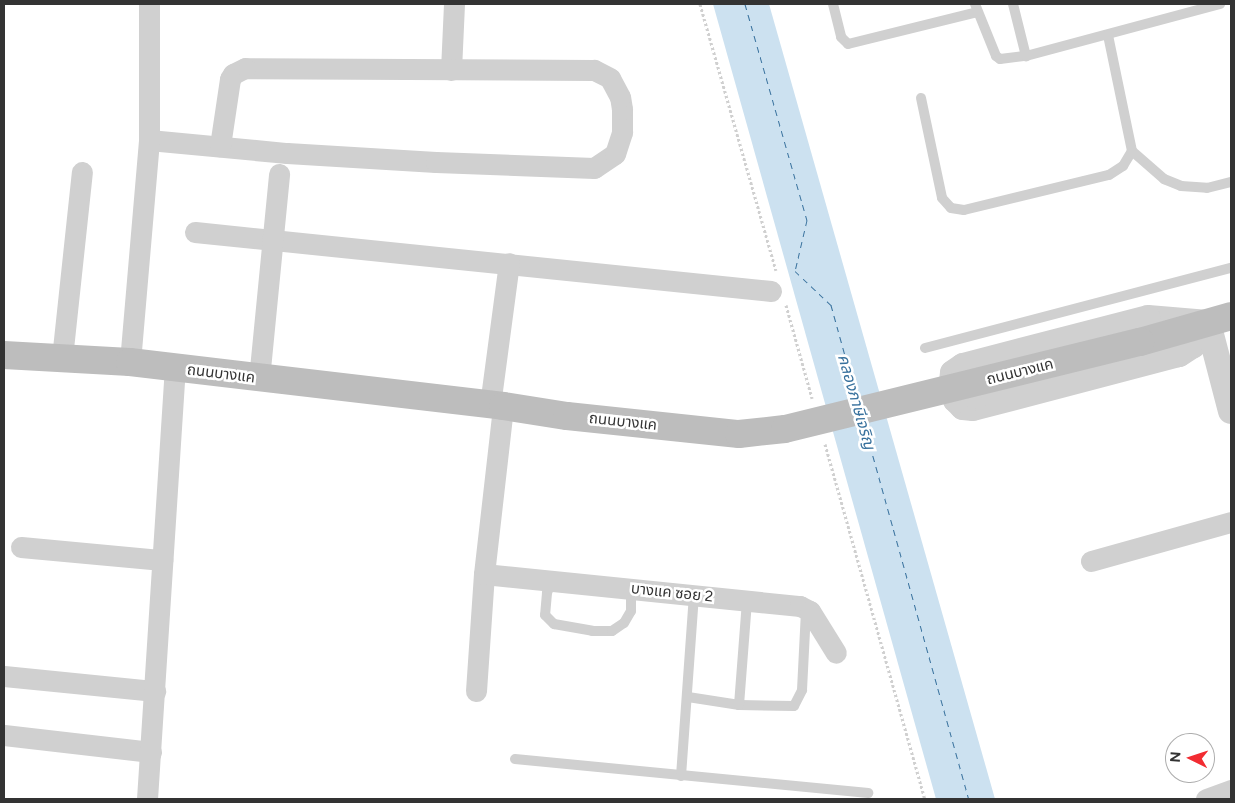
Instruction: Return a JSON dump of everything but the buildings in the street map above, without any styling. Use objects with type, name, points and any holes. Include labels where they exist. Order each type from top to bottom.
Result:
[{"type":"main road","name":"ถนนบางแค","points":[[4,355],[130,362],[260,379],[496,405],[567,416],[739,434],[785,429],[1140,342],[1219,320]]},
{"type":"street","points":[[130,362],[149,140],[149,4]]},
{"type":"street","points":[[451,70],[454,4]]},
{"type":"street","points":[[149,140],[220,146],[436,162],[587,168],[601,165],[615,154],[622,132],[622,109],[615,87],[602,73],[594,70],[245,68],[233,74],[228,85],[226,117],[220,146]]},
{"type":"street","points":[[62,358],[82,172]]},
{"type":"street","points":[[260,379],[280,174]]},
{"type":"street","points":[[195,232],[771,291]]},
{"type":"street","points":[[476,691],[496,405],[509,263]]},
{"type":"street","points":[[1148,318],[1219,320],[1192,345],[1179,354],[973,408],[963,407],[956,400],[952,382],[953,372],[963,366],[1148,318]]},
{"type":"street","points":[[1219,320],[1231,411]]},
{"type":"street","points":[[147,799],[176,368]]},
{"type":"street","points":[[1090,561],[1231,522]]},
{"type":"street","points":[[21,547],[162,560]]},
{"type":"street","name":"บางแค ซอย 2","points":[[484,574],[800,606],[806,609]]},
{"type":"street","points":[[806,609],[810,611],[836,653]]},
{"type":"street","points":[[4,676],[155,691]]},
{"type":"street","points":[[4,735],[151,752]]},
{"type":"street","points":[[1206,799],[1231,790]]},
{"type":"lane","points":[[833,4],[842,37],[848,44],[976,8],[997,57],[1026,56],[1108,36],[1220,4]]},
{"type":"lane","points":[[1013,4],[1026,56]]},
{"type":"lane","points":[[1108,36],[1132,151],[1164,179],[1180,186],[1207,188],[1231,182]]},
{"type":"lane","points":[[921,98],[942,198],[951,208],[964,210],[1109,175],[1124,166],[1132,151]]},
{"type":"lane","points":[[925,348],[1231,268]]},
{"type":"lane","points":[[552,581],[547,593],[545,614],[554,624],[592,631],[612,631],[624,623],[632,611],[631,589]]},
{"type":"lane","points":[[681,776],[694,595]]},
{"type":"lane","points":[[739,705],[747,601]]},
{"type":"lane","points":[[688,697],[739,705],[794,706],[802,690],[806,609]]},
{"type":"lane","points":[[515,759],[868,793]]},
{"type":"water","name":"คลองภาษีเจริญ","points":[[713,4],[769,4],[995,799],[936,799]]},
{"type":"ferry route","points":[[745,4],[807,220],[795,271],[831,305],[857,399]]},
{"type":"ferry route","points":[[864,424],[969,799]]}]
